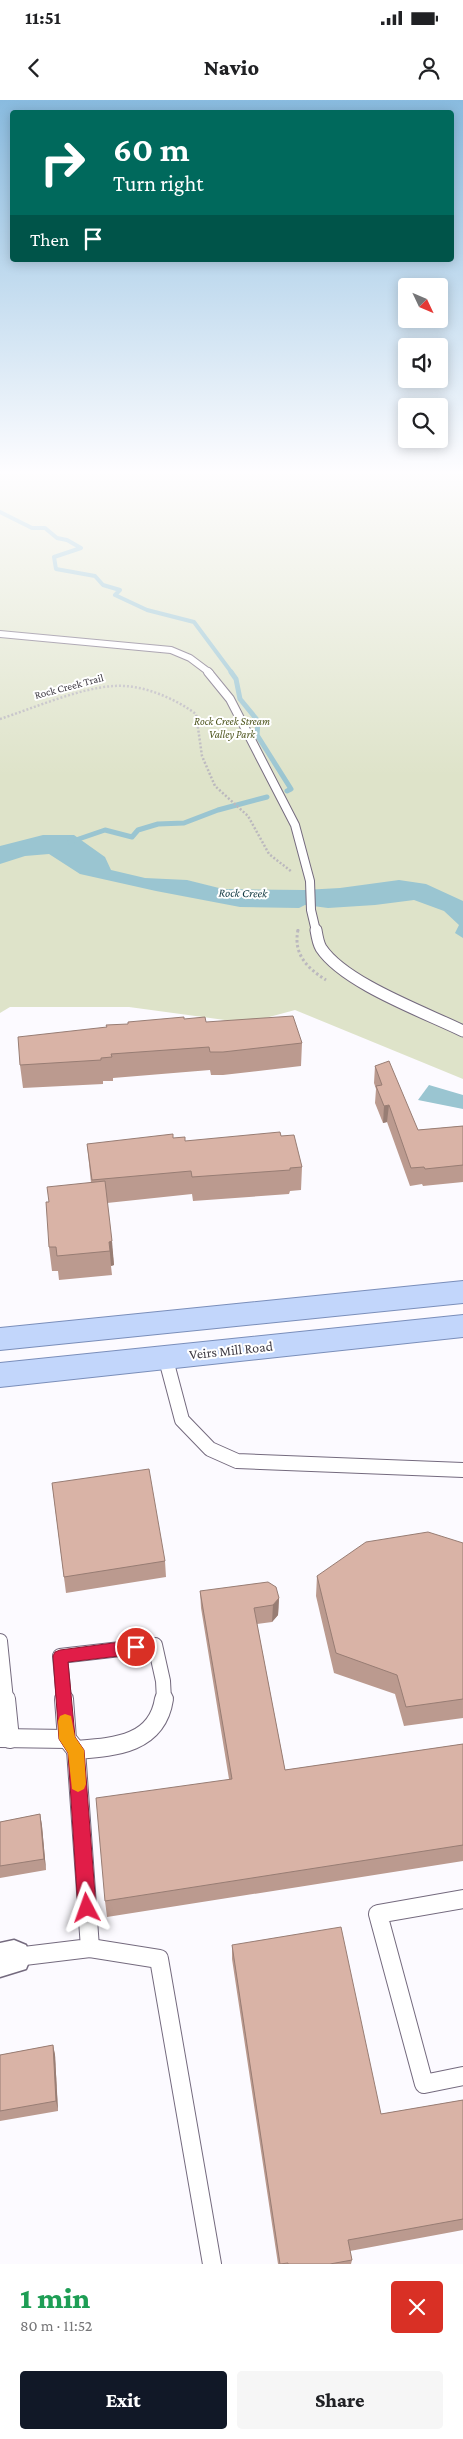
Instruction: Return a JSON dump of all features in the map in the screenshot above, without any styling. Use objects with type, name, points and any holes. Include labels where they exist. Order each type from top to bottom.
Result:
[{"type":"main road","points":[[0,1339],[463,1292]]},
{"type":"main road","name":"Veirs Mill Road","points":[[0,1375],[165,1356],[463,1326]]},
{"type":"lane","points":[[0,634],[171,650],[188,655],[206,668],[218,681],[230,699],[295,824],[310,885],[311,909],[320,947],[334,963],[354,979],[463,1031]]},
{"type":"lane","points":[[165,1356],[182,1420],[210,1449],[237,1461],[463,1470]]},
{"type":"lane","points":[[0,1641],[5,1738],[71,1745],[123,1745],[146,1735],[160,1717],[165,1700],[155,1644],[60,1656],[71,1745],[90,1948]]},
{"type":"lane","points":[[463,1899],[378,1914],[424,2084],[463,2076]]},
{"type":"lane","points":[[7,1959],[90,1948],[159,1959],[212,2264]]},
{"type":"path","name":"Rock Creek Trail","points":[[0,719],[105,686],[141,688],[184,705],[194,711],[202,757],[217,788],[247,814],[266,853],[284,868],[310,885]]},
{"type":"green space","name":"Rock Creek Stream Valley Park","points":[[0,575],[463,575],[463,1079],[295,1010],[247,1023],[129,1007],[10,1007],[0,1013]]},
{"type":"water","name":"Rock Creek","points":[[43,835],[74,835],[105,857],[111,870],[145,878],[187,880],[223,889],[304,890],[340,888],[399,880],[426,884],[463,901],[463,938],[455,933],[459,925],[444,911],[414,900],[328,908],[305,905],[299,908],[240,907],[80,874],[49,854],[25,856],[0,864],[0,846]]},
{"type":"water","points":[[429,1085],[463,1095],[463,1109],[418,1100]]},
{"type":"building","points":[[293,1016],[302,1043],[223,1052],[210,1052],[209,1047],[111,1054],[112,1057],[101,1058],[101,1060],[20,1065],[18,1037],[107,1027],[106,1025],[128,1024],[128,1022],[184,1017],[184,1019],[205,1017],[206,1022]]},
{"type":"building","points":[[389,1061],[418,1130],[463,1126],[463,1165],[425,1169],[424,1167],[411,1168],[389,1105],[384,1106],[376,1086],[382,1085],[375,1066]]},
{"type":"building","points":[[280,1132],[281,1136],[294,1135],[302,1167],[290,1168],[290,1170],[192,1177],[191,1171],[92,1180],[87,1144],[173,1134],[173,1138],[185,1137],[185,1141]]},
{"type":"building","points":[[105,1181],[112,1241],[109,1242],[110,1251],[57,1256],[56,1247],[49,1247],[47,1187]]},
{"type":"building","points":[[149,1469],[165,1561],[64,1577],[52,1483]]},
{"type":"building","points":[[428,1532],[463,1543],[463,1699],[406,1707],[397,1675],[336,1653],[317,1576],[366,1542]]},
{"type":"building","points":[[268,1582],[276,1587],[279,1598],[273,1605],[254,1608],[285,1770],[463,1744],[463,1845],[105,1901],[96,1798],[232,1779],[200,1591]]},
{"type":"building","points":[[40,1814],[44,1859],[0,1866],[0,1822]]},
{"type":"building","points":[[341,1927],[381,2114],[463,2100],[463,2219],[348,2240],[352,2260],[330,2264],[280,2264],[232,1945]]},
{"type":"building","points":[[53,2045],[56,2101],[0,2111],[0,2055]]},
{"type":"waterway","points":[[89,575],[95,576],[103,585],[120,590],[115,595],[147,610],[194,622],[232,673]]},
{"type":"waterway","points":[[231,672],[236,679],[240,699],[258,721],[257,735],[291,789],[287,791]]},
{"type":"waterway","points":[[70,842],[105,830],[132,837],[138,830],[158,824],[184,823],[218,810],[267,797]]},
{"type":"slow traffic","points":[[65,1721],[67,1739],[76,1750],[78,1784]]},
{"type":"route","points":[[87,1908],[76,1750],[67,1739],[60,1656],[136,1647]]}]
